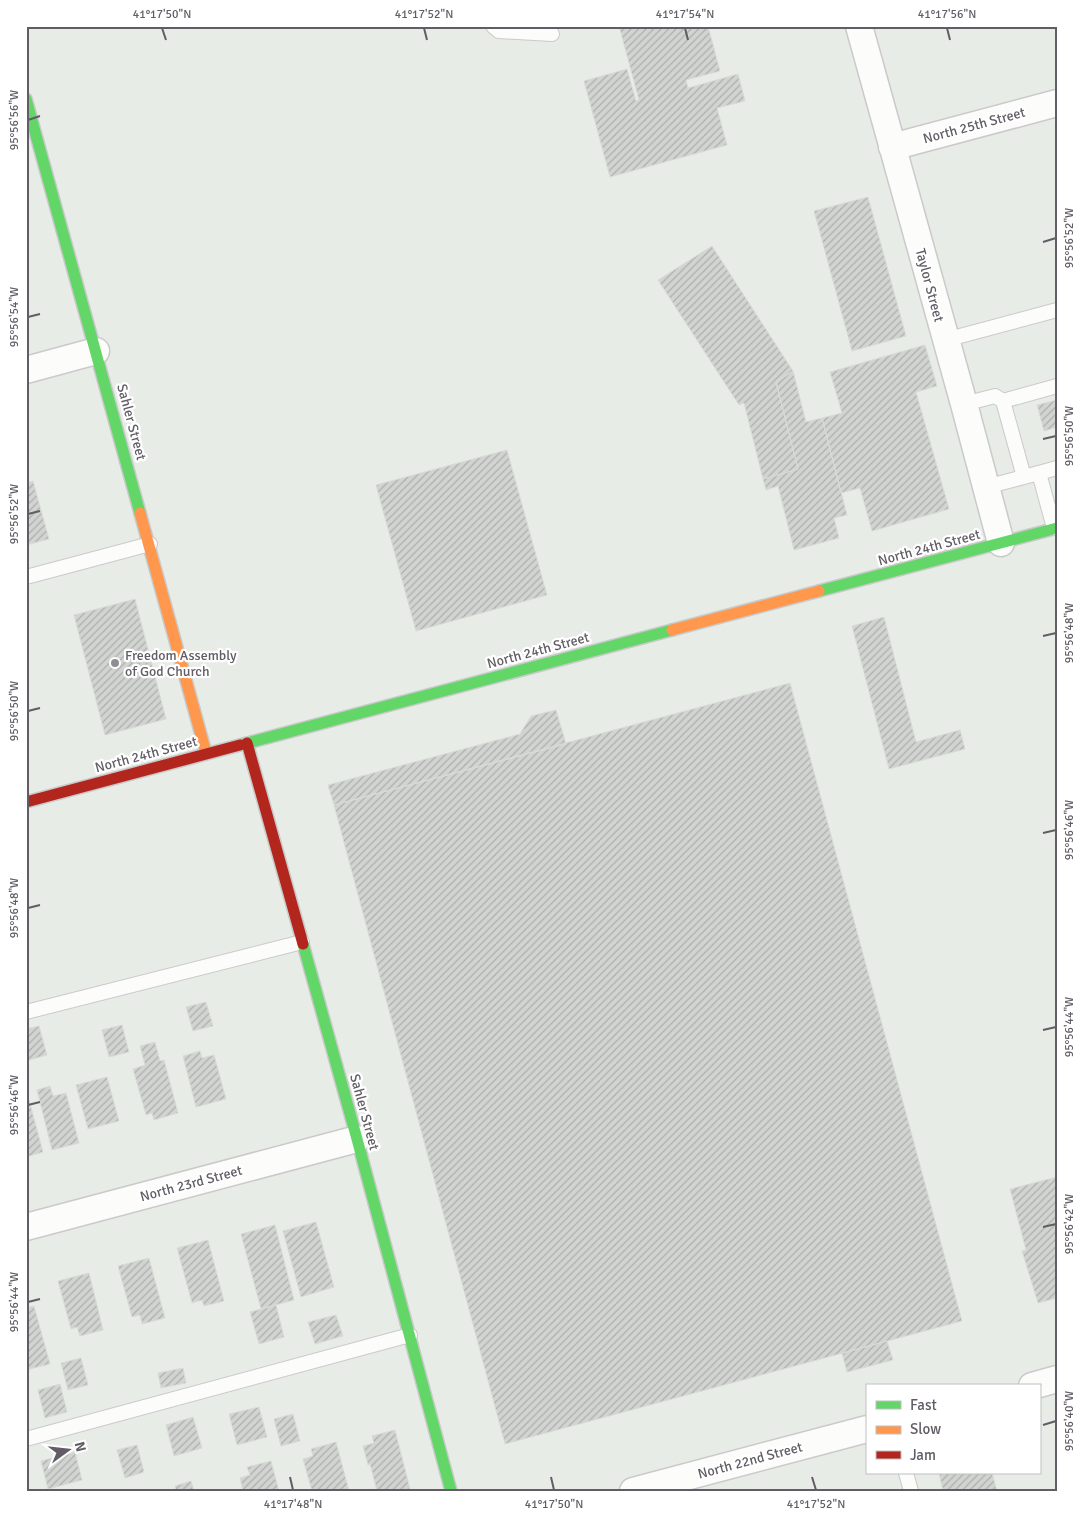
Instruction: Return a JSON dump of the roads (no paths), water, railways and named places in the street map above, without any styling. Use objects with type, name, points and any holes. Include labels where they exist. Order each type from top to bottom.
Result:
[{"type":"street","name":"Taylor Street","points":[[860,26],[1001,543]]},
{"type":"street","name":"Sahler Street","points":[[26,99],[206,753]]},
{"type":"street","name":"North 25th Street","points":[[892,147],[1057,103]]},
{"type":"street","points":[[26,370],[96,351]]},
{"type":"street","name":"North 24th Street","points":[[26,802],[1055,528]]},
{"type":"street","name":"Sahler Street","points":[[247,743],[357,1139],[451,1491]]},
{"type":"street","name":"North 23rd Street","points":[[26,1227],[357,1139]]},
{"type":"street","points":[[1039,1384],[1057,1379]]},
{"type":"street","name":"North 22nd Street","points":[[633,1491],[866,1429]]},
{"type":"lane","points":[[493,26],[499,31],[552,34]]},
{"type":"lane","points":[[26,158],[42,154]]},
{"type":"lane","points":[[945,340],[1057,310]]},
{"type":"lane","points":[[1003,401],[1057,386]]},
{"type":"lane","points":[[964,404],[995,396],[1003,401],[1024,477]]},
{"type":"lane","points":[[986,487],[1057,468]]},
{"type":"lane","points":[[1039,472],[1055,528]]},
{"type":"lane","points":[[26,577],[150,544]]},
{"type":"lane","points":[[26,1012],[302,942]]},
{"type":"lane","points":[[26,1439],[410,1335]]},
{"type":"lane","points":[[906,1474],[911,1491]]},
{"type":"place","name":"Freedom Assembly of God Church","points":[[115,663]]}]
